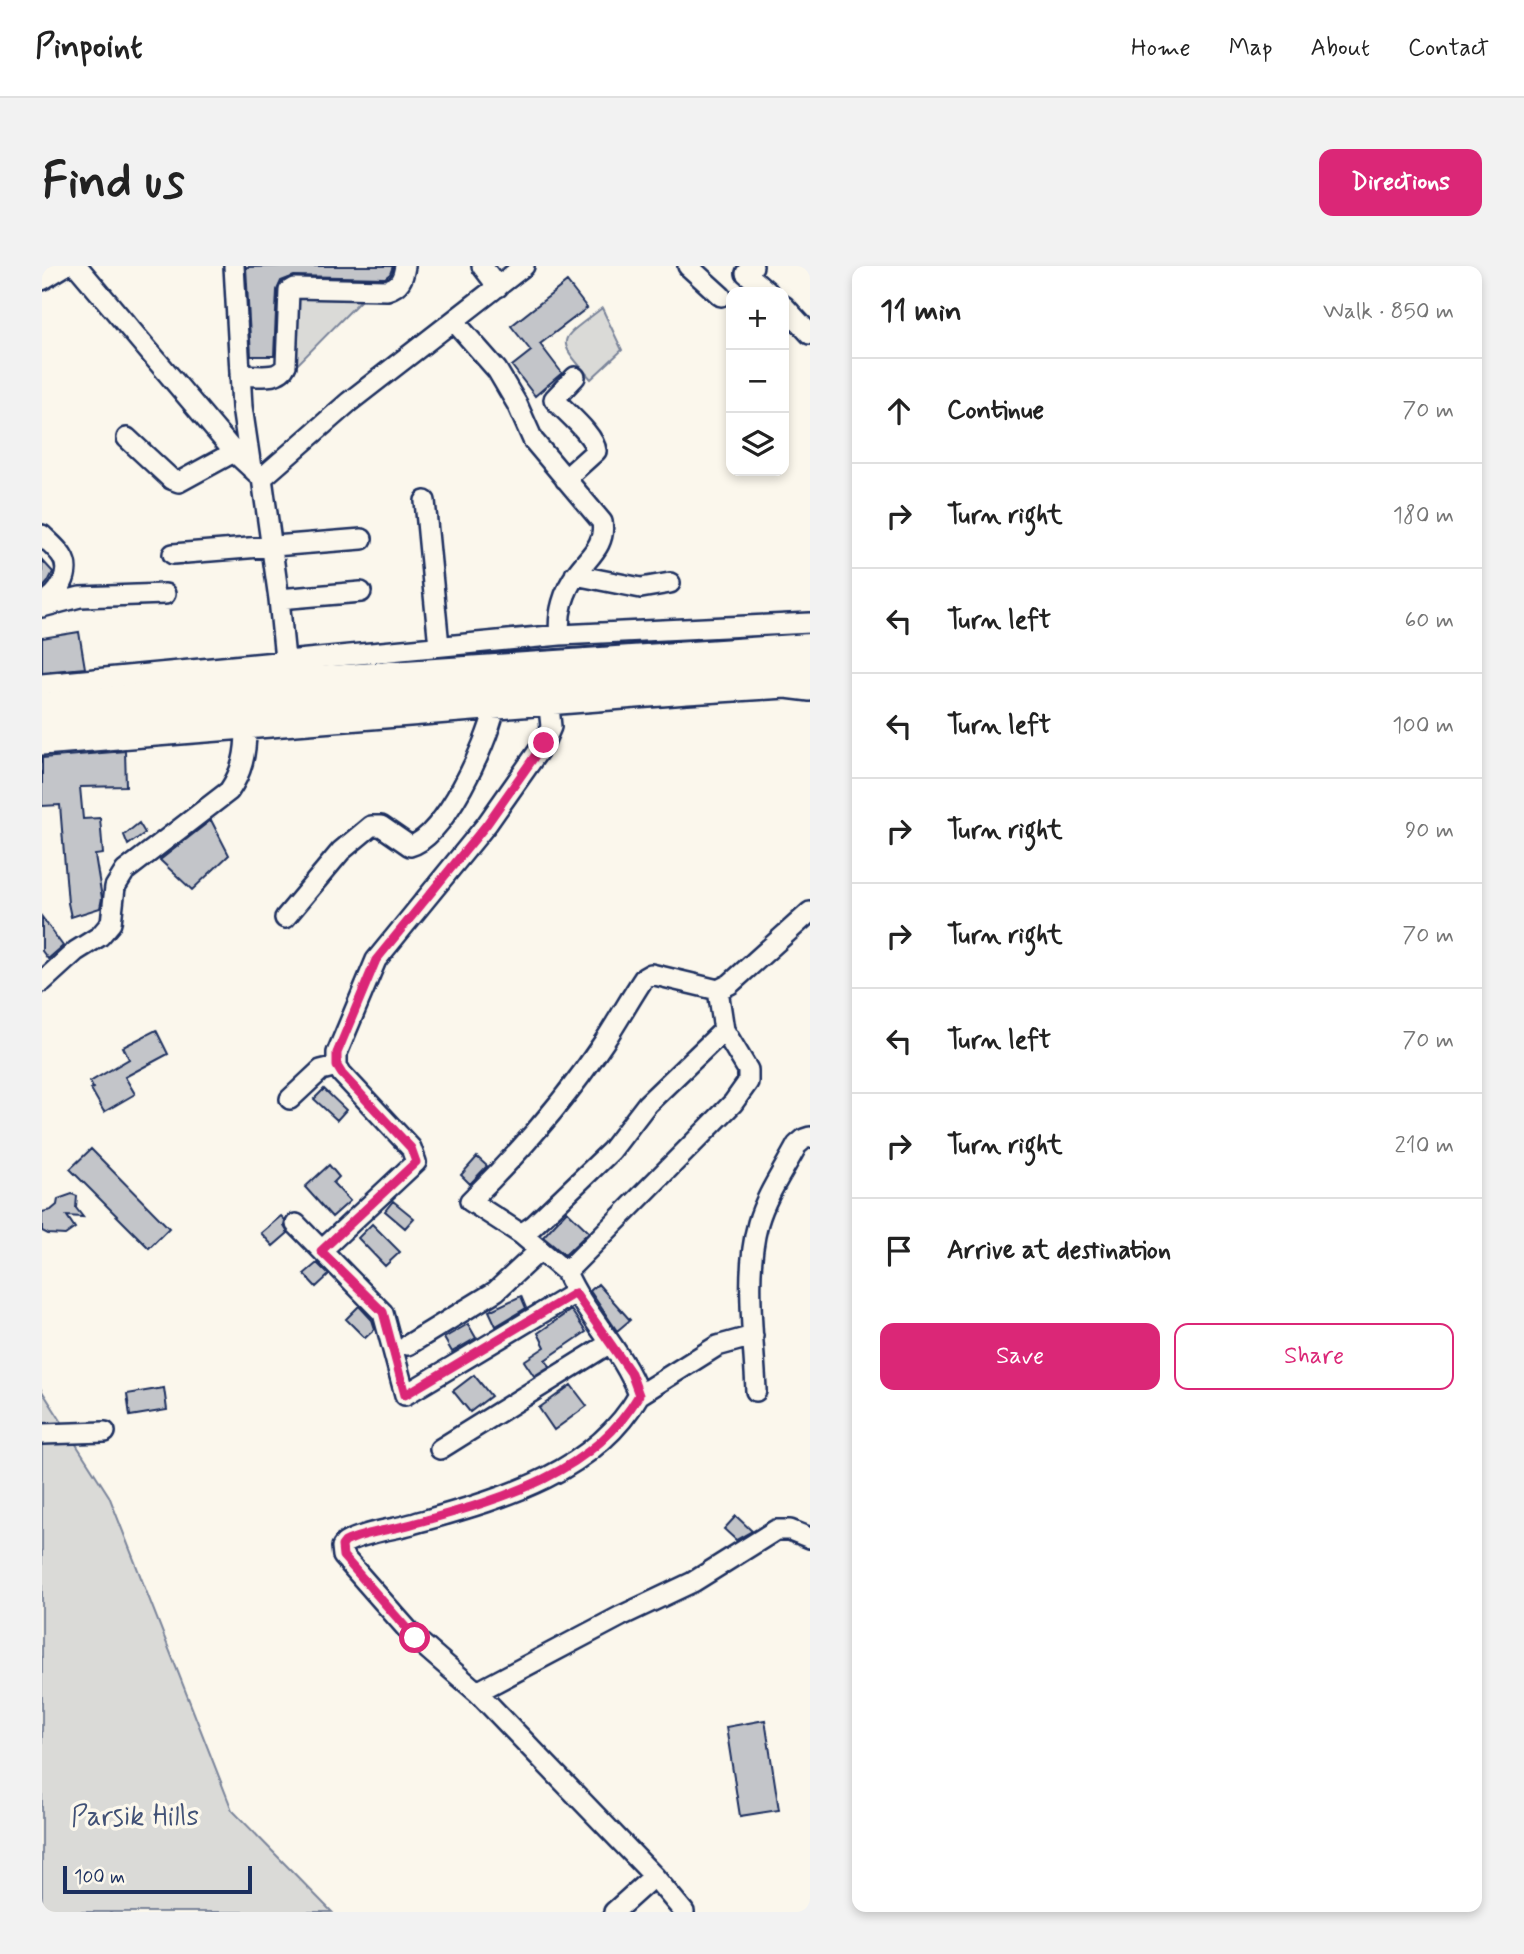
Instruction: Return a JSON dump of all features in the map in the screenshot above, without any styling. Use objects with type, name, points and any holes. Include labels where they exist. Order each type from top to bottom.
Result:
[{"type":"highway","points":[[42,729],[116,710],[313,680],[810,648]]},
{"type":"highway","points":[[42,706],[116,710],[302,704],[810,670]]},
{"type":"street","points":[[42,280],[65,266]]},
{"type":"street","points":[[77,266],[234,452],[256,472]]},
{"type":"street","points":[[234,266],[244,433],[256,472],[272,547],[285,659]]},
{"type":"street","points":[[240,375],[276,376],[283,372],[286,365],[289,291],[294,288],[387,290],[396,287],[403,279],[405,266]]},
{"type":"street","points":[[482,266],[498,287]]},
{"type":"street","points":[[256,472],[524,266]]},
{"type":"street","points":[[688,266],[721,296]]},
{"type":"street","points":[[754,266],[746,273],[762,287]]},
{"type":"street","points":[[789,311],[810,334]]},
{"type":"street","points":[[454,321],[497,370],[517,404],[533,440],[602,522],[604,533],[599,546],[575,575],[561,604],[560,635]]},
{"type":"street","points":[[565,479],[596,450],[585,432],[554,399],[575,377]]},
{"type":"street","points":[[127,439],[171,479],[178,482],[234,452]]},
{"type":"street","points":[[425,501],[439,646]]},
{"type":"street","points":[[42,535],[62,555],[65,568],[59,590],[42,606]]},
{"type":"street","points":[[173,554],[362,539]]},
{"type":"street","points":[[575,575],[640,588],[670,583]]},
{"type":"street","points":[[279,599],[361,592]]},
{"type":"street","points":[[42,606],[80,597],[165,594]]},
{"type":"street","points":[[42,684],[560,635],[810,623]]},
{"type":"street","points":[[42,745],[786,688],[810,691]]},
{"type":"street","points":[[321,1251],[416,1162],[411,1148],[355,1090],[337,1066],[337,1053],[376,960],[487,824],[544,743],[551,727],[550,706]]},
{"type":"street","points":[[285,918],[341,851],[370,826],[381,826],[410,846],[420,844],[436,828],[468,779],[490,728],[494,710]]},
{"type":"street","points":[[42,982],[76,951],[100,936],[111,923],[115,887],[125,871],[229,791],[239,775],[246,750],[246,730]]},
{"type":"street","points":[[639,1395],[631,1373],[575,1293],[566,1272],[521,1234],[470,1201],[522,1148],[565,1094],[604,1042],[644,978],[651,974],[718,990],[730,984],[810,912]]},
{"type":"street","points":[[566,1272],[733,1103],[748,1082],[748,1070],[724,1030],[718,990]]},
{"type":"street","points":[[521,1234],[533,1226],[611,1151],[647,1104],[724,1030]]},
{"type":"street","points":[[290,1099],[321,1070],[337,1066]]},
{"type":"street","points":[[756,1391],[752,1264],[758,1223],[768,1198],[797,1145],[810,1137]]},
{"type":"street","points":[[296,1224],[383,1312],[405,1395],[575,1293]]},
{"type":"street","points":[[408,1345],[496,1291],[540,1250]]},
{"type":"street","points":[[684,1912],[654,1876],[477,1692],[415,1638],[343,1556],[342,1546],[351,1540],[522,1490],[571,1466],[612,1431],[629,1413],[639,1395],[716,1346],[754,1336]]},
{"type":"street","points":[[440,1449],[610,1343]]},
{"type":"street","points":[[42,1434],[105,1432]]},
{"type":"street","points":[[477,1692],[621,1616],[693,1582],[776,1530],[790,1530],[810,1538]]},
{"type":"street","points":[[614,1912],[654,1876]]},
{"type":"green space","points":[[367,294],[296,366],[294,296]]},
{"type":"green space","points":[[602,308],[622,350],[591,379],[571,355],[566,347],[566,340],[577,327]]},
{"type":"green space","name":"Parsik Hills","points":[[42,1391],[109,1496],[232,1810],[332,1912],[42,1912]]},
{"type":"building","points":[[393,266],[385,278],[294,276],[281,281],[277,290],[274,356],[251,356],[246,267]]},
{"type":"building","points":[[567,282],[587,308],[540,344],[562,373],[535,396],[512,366],[531,351],[511,326]]},
{"type":"building","points":[[42,560],[53,572],[42,589]]},
{"type":"building","points":[[79,632],[85,668],[42,672],[42,638]]},
{"type":"building","points":[[125,751],[126,786],[80,787],[83,819],[100,818],[103,854],[95,855],[102,898],[100,908],[71,917],[60,805],[42,806],[42,758]]},
{"type":"building","points":[[211,820],[229,855],[192,890],[160,860]]},
{"type":"building","points":[[139,823],[145,833],[128,845],[124,835]]},
{"type":"building","points":[[42,917],[63,946],[48,959],[42,951]]},
{"type":"building","points":[[156,1030],[168,1054],[125,1077],[135,1094],[104,1112],[90,1082],[129,1059],[123,1047]]},
{"type":"building","points":[[324,1089],[346,1110],[337,1120],[314,1099]]},
{"type":"building","points":[[91,1149],[169,1228],[149,1248],[70,1169]]},
{"type":"building","points":[[477,1157],[487,1166],[470,1184],[461,1175]]},
{"type":"building","points":[[329,1165],[339,1177],[333,1183],[350,1201],[332,1217],[305,1187]]},
{"type":"building","points":[[72,1194],[77,1196],[76,1208],[83,1217],[67,1216],[75,1228],[65,1235],[42,1231],[42,1212],[51,1210],[57,1205],[58,1199]]},
{"type":"building","points":[[393,1201],[414,1218],[405,1228],[385,1211]]},
{"type":"building","points":[[567,1211],[589,1232],[565,1255],[543,1237]]},
{"type":"building","points":[[281,1216],[285,1220],[284,1226],[288,1233],[273,1246],[261,1233]]},
{"type":"building","points":[[372,1224],[400,1252],[385,1266],[358,1238]]},
{"type":"building","points":[[317,1263],[329,1275],[316,1287],[304,1274]]},
{"type":"building","points":[[598,1284],[630,1320],[617,1331],[590,1291]]},
{"type":"building","points":[[521,1296],[526,1308],[496,1326],[489,1311]]},
{"type":"building","points":[[359,1306],[372,1320],[375,1329],[365,1338],[346,1319]]},
{"type":"building","points":[[571,1310],[586,1332],[545,1360],[550,1366],[534,1376],[524,1361],[545,1347],[538,1333]]},
{"type":"building","points":[[468,1324],[476,1338],[452,1352],[444,1338]]},
{"type":"building","points":[[474,1375],[491,1396],[470,1412],[453,1391]]},
{"type":"building","points":[[571,1385],[587,1406],[554,1430],[539,1408]]},
{"type":"building","points":[[164,1388],[167,1410],[130,1416],[127,1394]]},
{"type":"building","points":[[736,1516],[752,1531],[736,1540],[724,1529]]},
{"type":"building","points":[[765,1720],[779,1810],[740,1816],[726,1727]]},
{"type":"route","points":[[415,1638],[343,1556],[342,1546],[345,1542],[522,1490],[571,1466],[612,1431],[629,1413],[639,1395],[631,1373],[575,1293],[405,1395],[383,1312],[321,1251],[416,1162],[411,1148],[355,1090],[337,1066],[337,1053],[376,960],[487,824],[544,743]]}]
